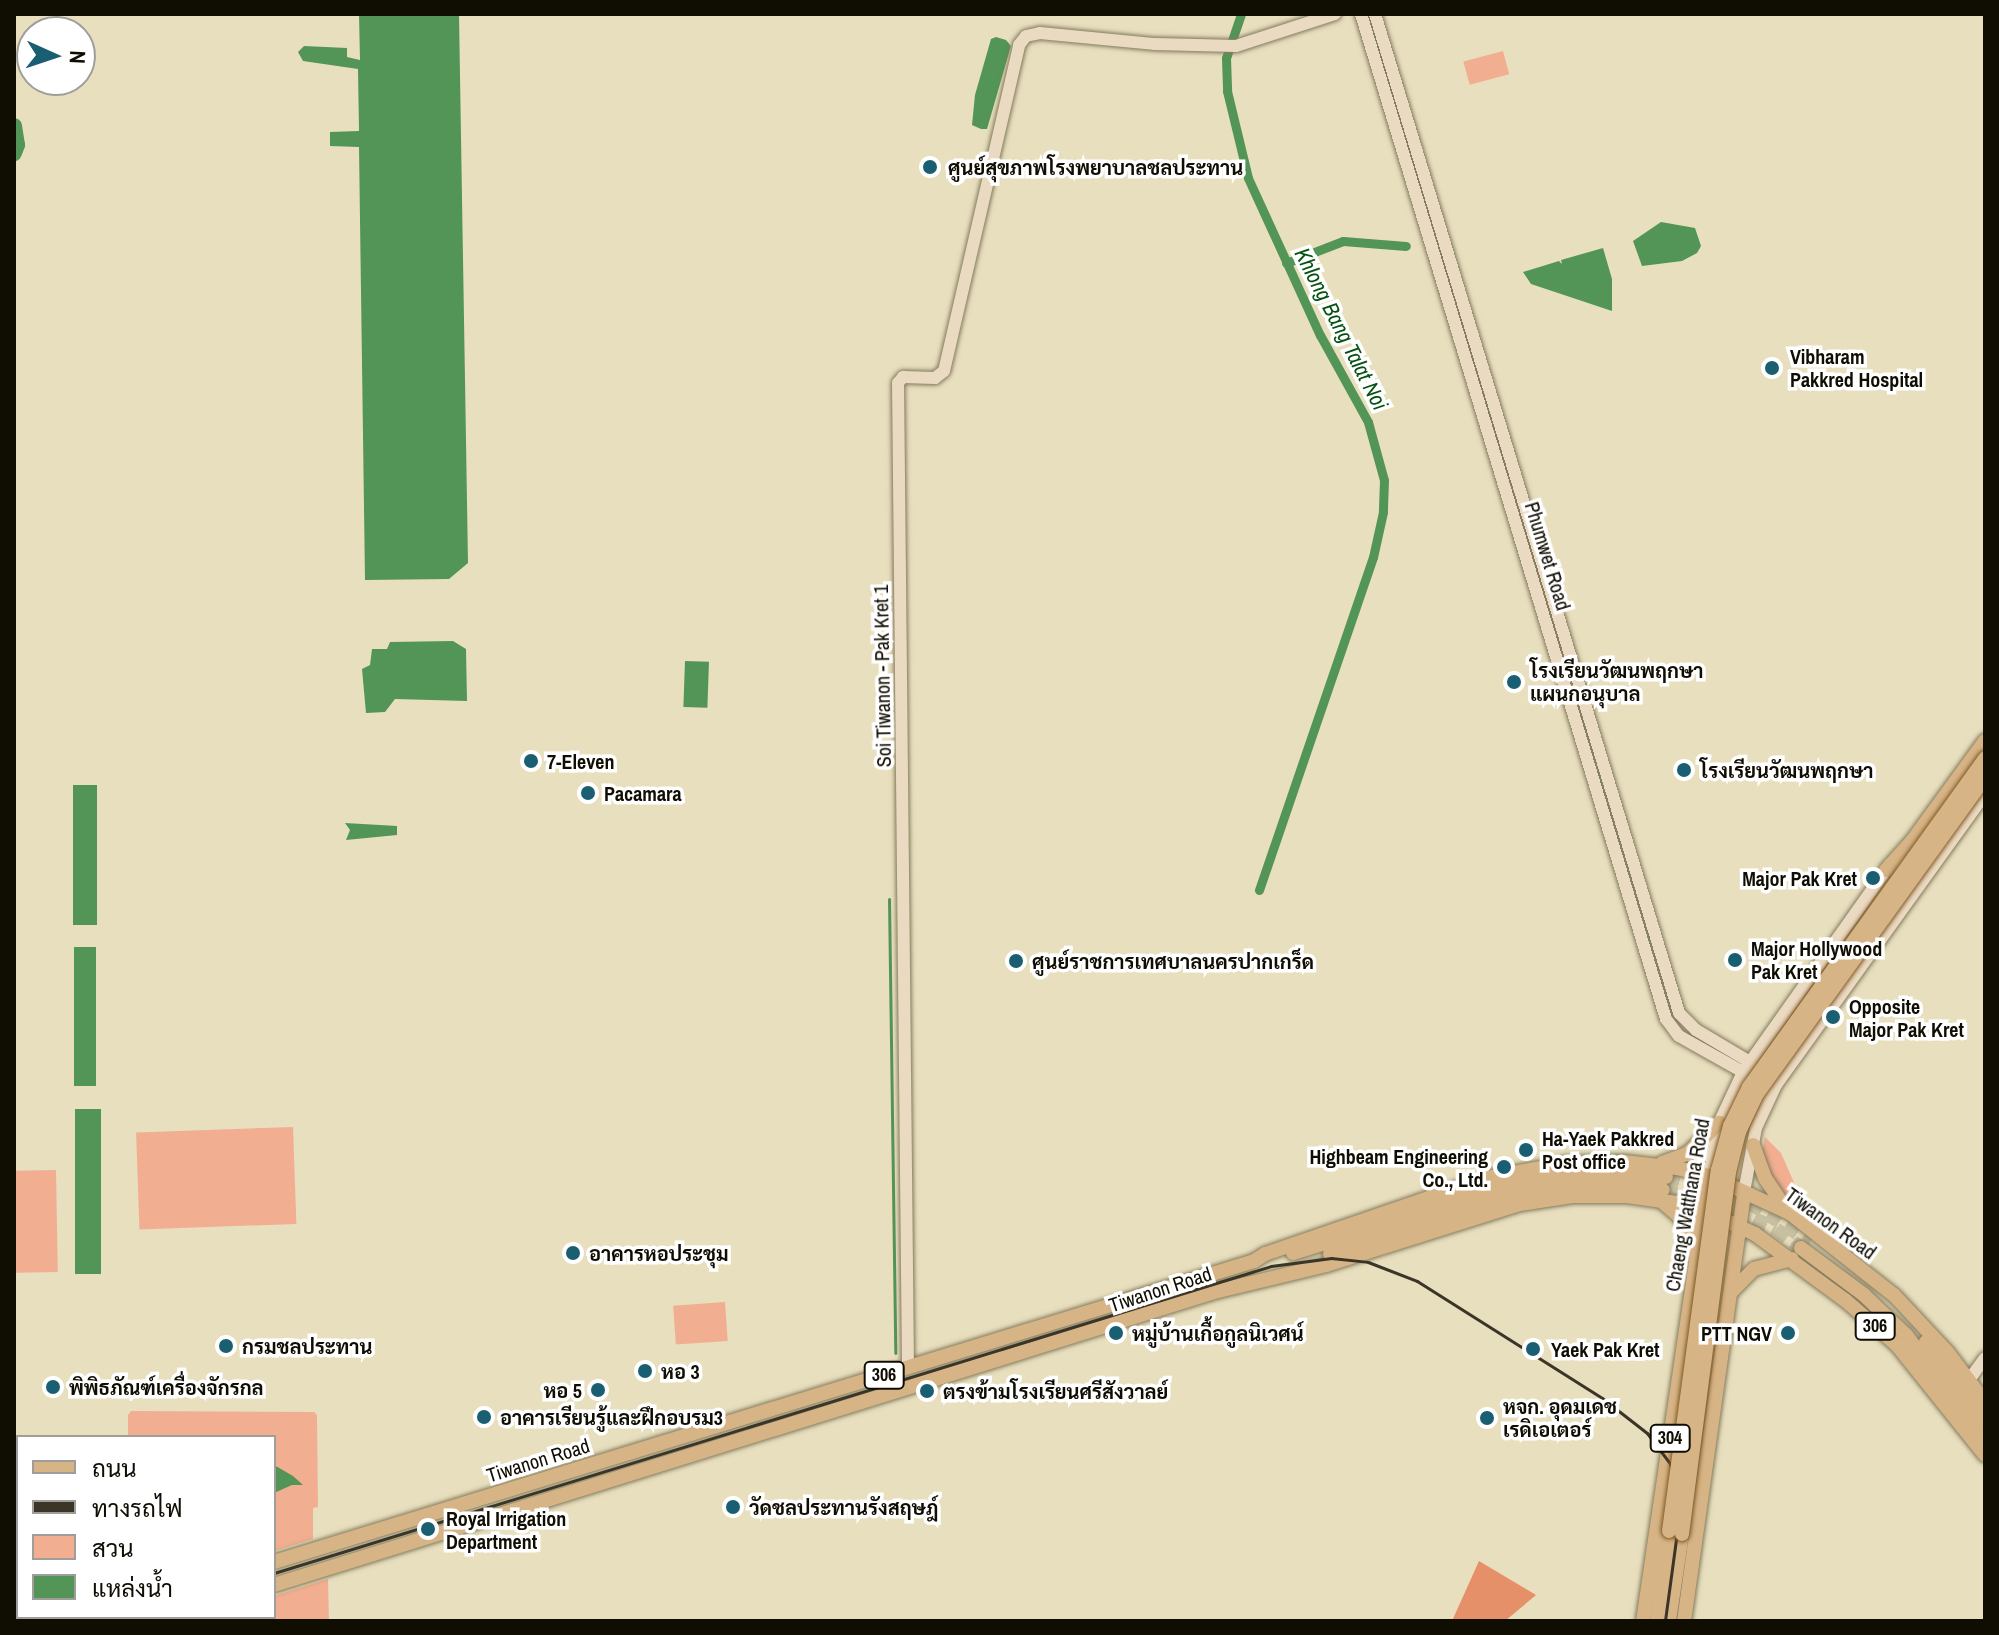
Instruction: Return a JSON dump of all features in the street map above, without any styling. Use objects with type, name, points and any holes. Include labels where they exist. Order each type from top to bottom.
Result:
[{"type":"main road","points":[[1886,870],[1912,841],[1985,741]]},
{"type":"main road","name":"Chaeng Watthana Road","points":[[1669,1621],[1676,1532],[1718,1170],[1730,1126],[1749,1087],[1985,758]]},
{"type":"main road","name":"Chaeng Watthana Road","points":[[1657,1621],[1676,1532],[1729,1172],[1739,1132],[1757,1094],[1985,778]]},
{"type":"main road","points":[[1654,1165],[1687,1154],[1719,1123]]},
{"type":"main road","points":[[1753,1145],[1765,1178],[1790,1213]]},
{"type":"main road","name":"Tiwanon Road","points":[[276,1561],[1254,1261],[1361,1220],[1513,1171],[1580,1162],[1654,1165],[1709,1176],[1790,1213],[1894,1295],[1985,1402]]},
{"type":"main road","name":"306","points":[[1254,1261],[1324,1244],[1539,1177],[1589,1172],[1663,1189]]},
{"type":"main road","name":"Chaeng Watthana Road","points":[[1643,1621],[1709,1176]]},
{"type":"main road","name":"Tiwanon Road","points":[[276,1584],[1264,1278],[1278,1278],[1340,1261],[1520,1204],[1663,1189],[1703,1210],[1801,1250],[1897,1345],[1985,1455]]},
{"type":"main road","points":[[1663,1189],[1697,1250]]},
{"type":"main road","name":"304","points":[[1684,1621],[1744,1192]]},
{"type":"main road","points":[[1730,1293],[1754,1269],[1801,1250]]},
{"type":"main road","name":"306","points":[[1801,1250],[1893,1307],[1929,1345],[1985,1419]]},
{"type":"main road","name":"306","points":[[1801,1250],[1864,1295],[1906,1335],[1985,1440]]},
{"type":"main road","points":[[1680,1381],[1686,1372],[1702,1370],[1718,1383]]},
{"type":"main road","points":[[785,1405],[788,1426]]},
{"type":"main road","points":[[662,1443],[668,1463]]},
{"type":"street","name":"Soi Tiwanon - Pak Kret 1","points":[[908,1368],[897,387],[903,377],[935,378],[944,371],[1019,45],[1026,36],[1040,33],[1236,46],[1335,14]]},
{"type":"street","name":"Phumwet Road","points":[[1361,14],[1666,1019],[1679,1036],[1746,1067]]},
{"type":"street","name":"Phumwet Road","points":[[1375,14],[1675,1001],[1686,1023],[1725,1055]]},
{"type":"street","name":"Chaeng Watthana Road","points":[[1709,1176],[1719,1123],[1746,1067],[1985,730]]},
{"type":"street","points":[[1744,1192],[1764,1107],[1808,1039],[1985,794]]},
{"type":"street","points":[[1780,1019],[1780,1029],[1786,1038],[1798,1042],[1808,1039]]},
{"type":"street","points":[[1969,1380],[1985,1358]]},
{"type":"green space","points":[[1503,51],[1509,74],[1470,85],[1463,62]]},
{"type":"green space","points":[[293,1127],[296,1224],[139,1229],[136,1132]]},
{"type":"green space","points":[[1765,1137],[1781,1153],[1803,1203],[1791,1214],[1775,1191],[1762,1154]]},
{"type":"green space","points":[[56,1170],[58,1272],[16,1273],[14,1171]]},
{"type":"green space","points":[[725,1302],[728,1341],[676,1345],[673,1306]]},
{"type":"green space","points":[[131,1411],[314,1412],[317,1415],[318,1507],[313,1508],[313,1539],[276,1550],[276,1435],[128,1435],[128,1415]]},
{"type":"green space","points":[[328,1579],[329,1621],[191,1621],[276,1619],[276,1595]]},
{"type":"shaded area","points":[[1479,1561],[1536,1595],[1505,1621],[1452,1621]]},
{"type":"water","points":[[359,14],[459,14],[468,563],[449,579],[365,580],[359,147],[330,146],[330,132],[359,131],[358,69],[303,61],[298,52],[304,46],[347,48],[347,57],[360,60]]},
{"type":"water","points":[[991,39],[1006,40],[1011,46],[987,129],[981,129],[972,125],[975,95]]},
{"type":"water","points":[[1661,222],[1695,228],[1701,246],[1697,253],[1682,261],[1642,266],[1633,241]]},
{"type":"water","points":[[1603,248],[1612,279],[1612,311],[1531,284],[1523,272],[1559,261],[1562,264],[1561,260]]},
{"type":"water","points":[[453,641],[466,649],[467,701],[395,699],[385,712],[366,713],[362,669],[370,665],[372,649],[387,649],[390,642]]},
{"type":"water","points":[[685,661],[709,662],[707,708],[683,707]]},
{"type":"water","points":[[73,785],[97,785],[97,925],[73,925]]},
{"type":"water","points":[[345,823],[397,826],[397,835],[346,840],[350,830]]},
{"type":"water","points":[[74,947],[96,947],[96,1086],[74,1086]]},
{"type":"water","points":[[75,1109],[101,1109],[101,1274],[75,1274]]},
{"type":"water","points":[[276,1466],[303,1485],[292,1485],[276,1492]]},
{"type":"waterway","name":"Khlong Bang Talat Noi","points":[[1241,14],[1226,58],[1227,91],[1248,178],[1320,335],[1368,422],[1384,480],[1383,512],[1373,557],[1259,890]]},
{"type":"waterway","points":[[14,126],[17,145],[14,153]]},
{"type":"waterway","points":[[1286,263],[1343,241],[1406,246]]},
{"type":"waterway","points":[[889,899],[895,1353]]},
{"type":"tunnel","points":[[1666,1177],[1714,1189],[1750,1203],[1811,1242]]},
{"type":"tunnel","points":[[1663,1190],[1735,1210],[1776,1229],[1801,1248]]},
{"type":"railway","points":[[276,1572],[1271,1266],[1331,1258],[1368,1262],[1417,1281],[1602,1398],[1647,1433],[1670,1464],[1679,1490],[1679,1517],[1665,1621]]},
{"type":"railway","points":[[119,1621],[126,1619]]},
{"type":"place","name":"ศูนย์สุขภาพโรงพยาบาลชลประทาน","points":[[930,167]]},
{"type":"place","name":"Vibharam Pakkred Hospital","points":[[1772,368]]},
{"type":"place","name":"โรงเรียนวัฒนพฤกษา แผนกอนุบาล","points":[[1514,682]]},
{"type":"place","name":"7-Eleven","points":[[531,761]]},
{"type":"place","name":"โรงเรียนวัฒนพฤกษา","points":[[1684,770]]},
{"type":"place","name":"Pacamara","points":[[588,793]]},
{"type":"place","name":"Major Pak Kret","points":[[1873,878]]},
{"type":"place","name":"Major Hollywood Pak Kret","points":[[1735,960]]},
{"type":"place","name":"ศูนย์ราชการเทศบาลนครปากเกร็ด","points":[[1016,961]]},
{"type":"place","name":"Opposite Major Pak Kret","points":[[1833,1017]]},
{"type":"place","name":"Ha-Yaek Pakkred Post office","points":[[1526,1150]]},
{"type":"place","name":"Highbeam Engineering Co., Ltd.","points":[[1504,1167]]},
{"type":"place","name":"อาคารหอประชุม","points":[[573,1253]]},
{"type":"place","name":"หมู่บ้านเกื้อกูลนิเวศน์","points":[[1116,1333]]},
{"type":"place","name":"PTT NGV","points":[[1788,1333]]},
{"type":"place","name":"กรมชลประทาน","points":[[226,1346]]},
{"type":"place","name":"Yaek Pak Kret","points":[[1533,1349]]},
{"type":"place","name":"หอ 3","points":[[645,1371]]},
{"type":"place","name":"พิพิธภัณฑ์เครื่องจักรกล","points":[[53,1387]]},
{"type":"place","name":"หอ 5","points":[[598,1390]]},
{"type":"place","name":"ตรงข้ามโรงเรียนศรีสังวาลย์","points":[[927,1391]]},
{"type":"place","name":"อาคารเรียนรู้และฝึกอบรม3","points":[[484,1417]]},
{"type":"place","name":"หจก. อุดมเดช เรดิเอเตอร์","points":[[1487,1418]]},
{"type":"place","name":"วัดชลประทานรังสฤษฎ์","points":[[733,1507]]},
{"type":"place","name":"Royal Irrigation Department","points":[[428,1529]]}]
